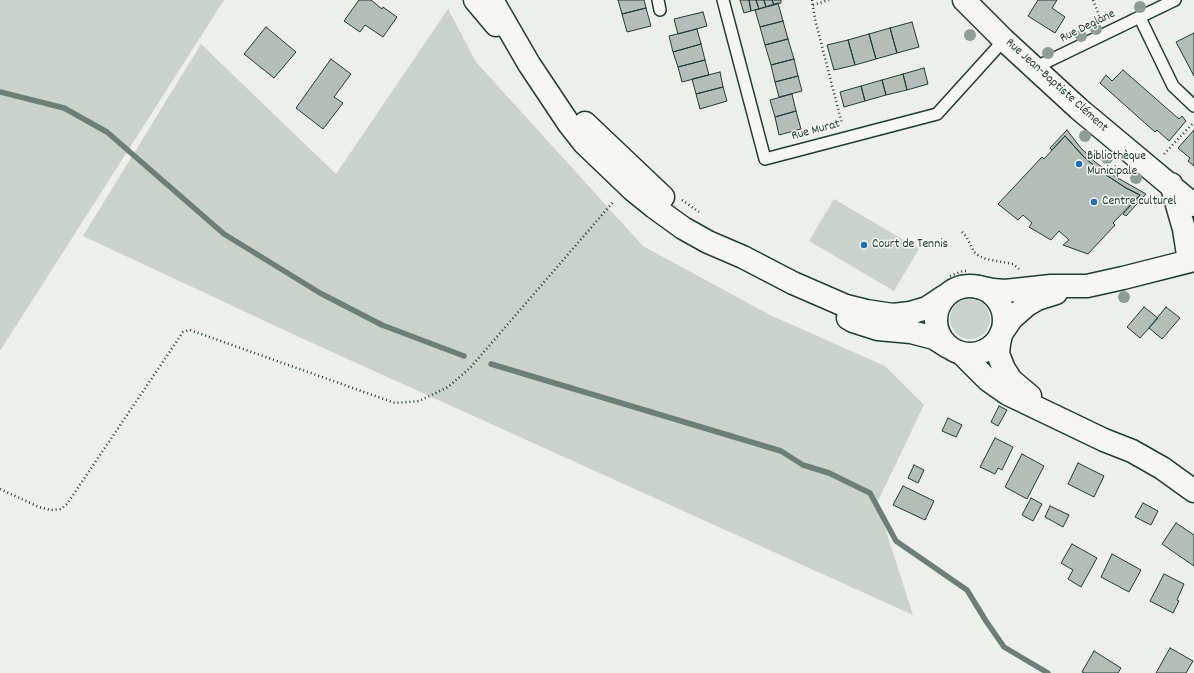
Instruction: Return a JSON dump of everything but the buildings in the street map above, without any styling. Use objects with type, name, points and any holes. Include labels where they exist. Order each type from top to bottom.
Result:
[{"type":"main road","points":[[475,0],[534,72],[650,185],[711,236],[743,257]]},
{"type":"main road","points":[[492,0],[534,72],[584,144],[627,185],[683,228],[708,242],[743,257],[793,283],[846,306],[866,311],[893,315],[920,311],[936,303],[945,287]]},
{"type":"main road","name":"Rue Jean-Baptiste Clément","points":[[964,0],[1004,40],[1079,109],[1171,184],[1194,205]]},
{"type":"main road","points":[[793,283],[835,311],[854,321],[878,329],[917,334],[934,338],[955,350],[976,354],[984,351],[996,342],[1012,318],[1037,299],[1047,295],[1123,278],[1191,260],[1171,184]]},
{"type":"main road","points":[[974,279],[993,290],[1005,291],[1051,286],[1086,286]]},
{"type":"main road","points":[[945,287],[955,289],[966,286],[974,279]]},
{"type":"main road","points":[[974,279],[996,298],[1001,306],[1004,316],[998,354],[1011,380],[1060,418]]},
{"type":"main road","points":[[945,287],[936,320],[939,335],[995,385],[1033,406],[1104,440],[1132,451],[1162,468],[1194,492]]},
{"type":"lane","name":"Rue Murat","points":[[723,0],[765,159],[937,114],[1004,40]]},
{"type":"lane","name":"Rue Deglane","points":[[1034,68],[1175,0]]},
{"type":"lane","points":[[1140,18],[1173,86],[1194,106]]},
{"type":"path","points":[[812,0],[815,19],[846,138]]},
{"type":"path","points":[[812,5],[829,0]]},
{"type":"path","points":[[1093,0],[1100,18]]},
{"type":"path","points":[[1151,168],[1194,122]]},
{"type":"path","points":[[0,490],[39,507],[51,510],[61,509],[67,504],[183,332],[190,330],[395,403],[419,401],[448,387],[470,368],[627,185]]},
{"type":"path","points":[[677,196],[700,212]]},
{"type":"path","points":[[962,232],[966,236],[974,252],[979,256],[986,259],[1013,264],[1018,267],[1021,271],[1024,289]]},
{"type":"path","points":[[945,287],[963,271],[974,279]]},
{"type":"shaded area","points":[[0,0],[224,0],[0,351]]},
{"type":"shaded area","points":[[448,9],[476,62],[643,246],[770,315],[885,366],[924,405],[877,503],[913,615],[299,337],[83,236],[201,44],[336,174]]},
{"type":"shaded area","name":"Court de Tennis","points":[[834,199],[919,249],[894,291],[809,241]]},
{"type":"shaded area","points":[[966,299],[974,299],[981,302],[987,308],[990,319],[987,330],[981,336],[974,339],[966,339],[959,336],[953,330],[950,323],[950,315],[953,308],[959,302]]},
{"type":"waterway","points":[[0,92],[64,108],[107,132],[224,234],[320,293],[382,325],[464,356]]},
{"type":"waterway","points":[[491,364],[781,451],[803,465],[829,473],[870,493],[896,541],[967,590],[1004,647],[1048,673]]},
{"type":"place","name":"Bibliothèque Municipale","points":[[1079,164]]},
{"type":"place","name":"Centre culturel","points":[[1094,202]]},
{"type":"place","name":"Court de Tennis","points":[[864,245]]}]
